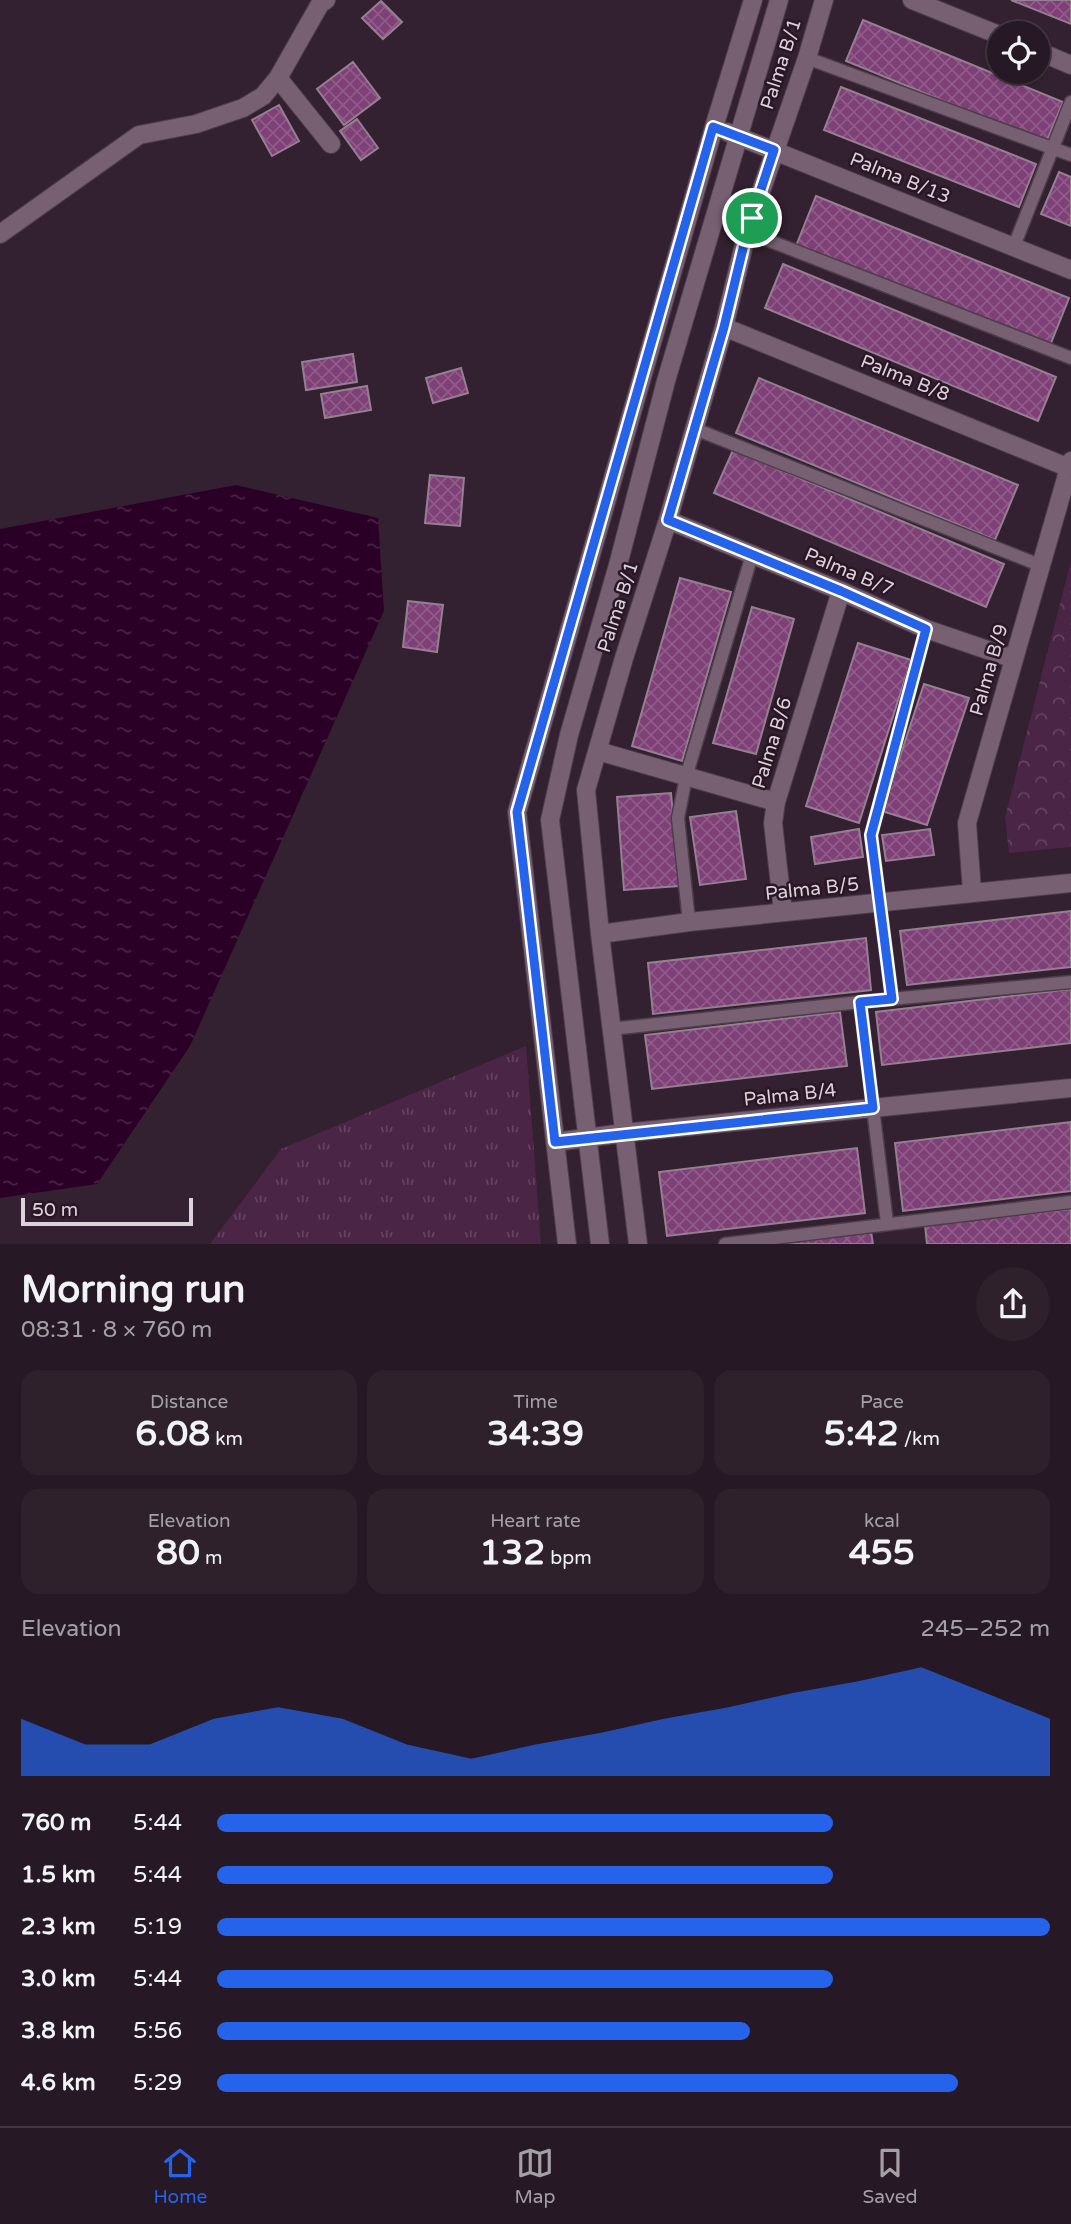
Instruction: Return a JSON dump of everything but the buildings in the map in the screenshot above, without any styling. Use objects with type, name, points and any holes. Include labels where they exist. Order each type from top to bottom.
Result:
[{"type":"street","points":[[0,234],[139,135],[196,124],[243,108],[262,96],[278,78],[320,4],[326,0]]},
{"type":"street","points":[[566,1244],[517,812],[713,127],[753,0]]},
{"type":"street","points":[[600,1244],[550,820],[569,735],[618,565],[666,381],[779,0]]},
{"type":"street","name":"Palma B/1","points":[[638,1244],[600,934],[586,790],[695,429],[747,232],[807,58],[824,0]]},
{"type":"street","points":[[912,0],[987,30]]},
{"type":"street","points":[[1050,56],[1071,65]]},
{"type":"street","points":[[278,78],[331,144]]},
{"type":"street","name":"Palma B/13","points":[[713,127],[1071,270]]},
{"type":"street","name":"Palma B/8","points":[[724,327],[1070,464]]},
{"type":"street","name":"Palma B/9","points":[[972,892],[967,823],[1070,464]]},
{"type":"street","name":"Palma B/7","points":[[668,520],[926,629],[1014,659]]},
{"type":"street","name":"Palma B/6","points":[[783,912],[773,823],[776,802],[841,591]]},
{"type":"street","points":[[598,751],[776,802]]},
{"type":"street","name":"Palma B/5","points":[[600,934],[688,922],[1071,883]]},
{"type":"street","name":"Palma B/4","points":[[555,1142],[1071,1088]]},
{"type":"lane","points":[[807,58],[1071,155]]},
{"type":"lane","points":[[1014,246],[1071,102]]},
{"type":"lane","points":[[747,232],[1071,358]]},
{"type":"lane","points":[[695,429],[1042,566]]},
{"type":"lane","points":[[688,922],[678,818],[686,777],[752,555]]},
{"type":"lane","points":[[892,999],[871,835],[926,629]]},
{"type":"lane","points":[[611,1029],[1071,982]]},
{"type":"lane","points":[[860,1002],[887,1223]]},
{"type":"lane","points":[[725,1244],[1071,1202]]},
{"type":"green space","points":[[1071,561],[1071,847],[1009,853],[1005,817]]},
{"type":"green space","points":[[526,1046],[541,1244],[210,1244],[281,1149]]},
{"type":"water","points":[[236,485],[378,518],[384,611],[190,1046],[97,1184],[0,1198],[0,529]]},
{"type":"route","points":[[713,127],[774,150],[752,218],[724,327],[668,520],[926,629],[871,835],[892,999],[860,1002],[873,1108],[555,1142],[517,812],[713,127]]}]
